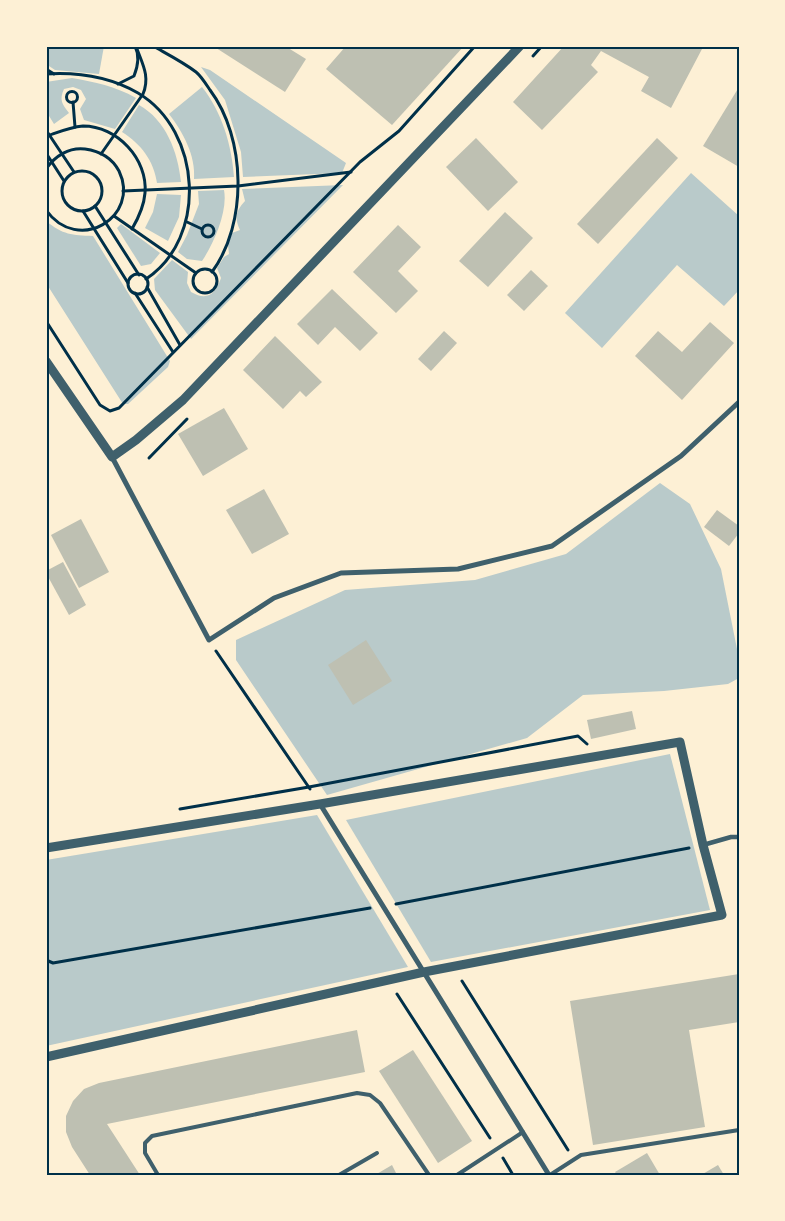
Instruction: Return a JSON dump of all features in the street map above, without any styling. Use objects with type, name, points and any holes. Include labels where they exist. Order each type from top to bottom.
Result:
[{"type":"street","points":[[112,457],[136,440],[183,400],[520,46]]},
{"type":"street","points":[[46,361],[112,457],[209,640],[274,598],[341,573],[458,569],[552,546],[681,456],[739,402]]},
{"type":"street","points":[[46,848],[320,804],[680,742],[703,845],[722,915],[424,972],[46,1057]]},
{"type":"street","points":[[320,804],[550,1175]]},
{"type":"street","points":[[703,845],[731,837],[739,837]]},
{"type":"lane","points":[[158,1175],[145,1153],[145,1143],[152,1136],[357,1093],[370,1095],[380,1103],[429,1175]]},
{"type":"lane","points":[[550,1175],[581,1155],[739,1130]]},
{"type":"lane","points":[[457,1175],[523,1132]]},
{"type":"lane","points":[[338,1175],[377,1153]]},
{"type":"path","points":[[153,46],[197,72],[217,100],[228,126],[237,159],[238,186],[233,226],[222,256],[212,272]]},
{"type":"path","points":[[46,322],[96,400],[105,410],[110,411],[119,408],[360,162],[399,131],[475,46]]},
{"type":"path","points":[[118,84],[134,76],[138,66],[136,48]]},
{"type":"path","points":[[101,154],[142,96],[146,86],[146,70],[136,48]]},
{"type":"path","points":[[46,69],[54,74]]},
{"type":"path","points":[[46,74],[74,74],[100,78],[118,84],[142,96],[158,109],[176,133],[187,159],[190,188],[187,222],[177,246],[164,265],[146,279]]},
{"type":"path","points":[[72,102],[75,127]]},
{"type":"path","points":[[50,135],[65,128],[85,126],[104,130],[121,140],[134,154],[143,172],[145,190],[142,210],[132,229]]},
{"type":"path","points":[[46,130],[74,172]]},
{"type":"path","points":[[46,169],[67,151],[80,149],[94,150],[106,156],[116,166],[122,178],[123,191],[121,205],[114,216],[106,223],[94,229],[77,231],[64,227],[52,219],[46,210]]},
{"type":"path","points":[[46,153],[64,181]]},
{"type":"path","points":[[74,172],[87,172],[98,180],[101,186],[100,200],[95,206],[83,211],[72,209],[64,200],[62,188],[64,181],[74,172]]},
{"type":"path","points":[[123,191],[238,186],[351,172]]},
{"type":"path","points":[[95,206],[139,275],[146,279]]},
{"type":"path","points":[[83,211],[128,283],[131,291],[135,293],[173,352]]},
{"type":"path","points":[[114,216],[196,273]]},
{"type":"path","points":[[187,222],[202,229]]},
{"type":"path","points":[[202,269],[212,272],[216,279],[212,290],[205,292],[195,287],[193,280],[196,273],[202,269]]},
{"type":"path","points":[[128,283],[132,276],[139,275]]},
{"type":"path","points":[[146,279],[147,288],[180,345]]},
{"type":"path","points":[[135,293],[142,293],[147,288]]},
{"type":"path","points":[[209,640],[320,804]]},
{"type":"path","points":[[173,810],[309,787],[578,736],[600,756]]},
{"type":"path","points":[[462,981],[574,1160]]},
{"type":"path","points":[[397,994],[513,1175]]},
{"type":"shaded area","points":[[46,46],[104,46],[99,74],[55,70],[46,64]]},
{"type":"shaded area","points":[[201,67],[210,70],[346,163],[342,173],[243,177],[241,152],[225,100]]},
{"type":"shaded area","points":[[72,78],[105,85],[136,98],[115,129],[84,120],[80,109],[86,99],[81,90],[73,87],[64,89],[62,102],[69,113],[54,124],[46,111],[46,82]]},
{"type":"shaded area","points":[[202,87],[215,107],[225,130],[231,153],[234,177],[194,179],[193,162],[188,145],[169,114]]},
{"type":"shaded area","points":[[139,105],[157,119],[169,138],[177,159],[181,182],[157,183],[153,167],[146,154],[122,132]]},
{"type":"shaded area","points":[[691,173],[739,216],[739,290],[724,306],[677,265],[602,348],[565,313]]},
{"type":"shaded area","points":[[343,185],[191,339],[155,290],[154,279],[172,260],[188,272],[187,283],[191,292],[206,296],[216,289],[221,278],[217,268],[224,257],[229,254],[228,245],[232,233],[240,230],[237,221],[238,211],[245,201],[242,189]]},
{"type":"shaded area","points":[[224,190],[225,198],[222,217],[211,245],[202,261],[187,259],[178,252],[199,204],[198,191]]},
{"type":"shaded area","points":[[157,194],[181,195],[179,217],[168,241],[145,228],[153,212]]},
{"type":"shaded area","points":[[46,221],[68,233],[93,236],[170,361],[168,367],[128,404],[123,404],[46,283]]},
{"type":"shaded area","points":[[121,224],[160,253],[151,264],[141,266],[117,228]]},
{"type":"shaded area","points":[[660,483],[690,504],[721,569],[739,659],[739,678],[728,684],[664,691],[583,695],[527,738],[327,795],[236,660],[236,640],[345,590],[475,580],[566,554]]},
{"type":"shaded area","points":[[670,754],[710,910],[431,962],[346,820]]},
{"type":"shaded area","points":[[317,815],[408,967],[46,1046],[46,860]]},
{"type":"building","points":[[213,46],[285,46],[306,59],[285,92]]},
{"type":"building","points":[[346,46],[464,46],[392,125],[326,69]]},
{"type":"building","points":[[564,46],[697,46],[702,49],[671,108],[641,91],[649,77],[601,51],[591,65],[598,72],[542,130],[513,102]]},
{"type":"building","points":[[739,87],[739,167],[703,146]]},
{"type":"building","points":[[476,138],[518,182],[488,211],[446,167]]},
{"type":"building","points":[[657,138],[678,158],[598,244],[577,224]]},
{"type":"building","points":[[505,212],[533,238],[488,287],[459,261]]},
{"type":"building","points":[[398,225],[421,247],[398,271],[418,291],[396,313],[353,272]]},
{"type":"building","points":[[531,270],[548,286],[524,311],[507,295]]},
{"type":"building","points":[[332,289],[378,333],[360,351],[335,327],[318,345],[297,324]]},
{"type":"building","points":[[710,322],[734,343],[682,400],[635,356],[658,331],[682,352]]},
{"type":"building","points":[[444,331],[457,343],[431,371],[418,359]]},
{"type":"building","points":[[275,336],[322,382],[306,397],[300,391],[283,409],[243,370]]},
{"type":"building","points":[[224,408],[248,449],[203,476],[178,434]]},
{"type":"building","points":[[264,489],[289,534],[252,554],[226,510]]},
{"type":"building","points":[[717,510],[739,526],[739,533],[729,546],[704,527]]},
{"type":"building","points":[[81,519],[109,572],[79,588],[51,535]]},
{"type":"building","points":[[63,562],[86,605],[69,615],[46,573],[46,571]]},
{"type":"building","points":[[366,640],[392,681],[353,705],[328,665]]},
{"type":"building","points":[[632,711],[636,729],[591,739],[587,720]]},
{"type":"building","points":[[739,974],[739,1022],[689,1030],[705,1127],[593,1145],[570,1001]]},
{"type":"building","points":[[357,1030],[365,1072],[107,1124],[140,1175],[90,1175],[72,1147],[66,1132],[66,1116],[73,1101],[84,1089],[99,1083]]},
{"type":"building","points":[[413,1050],[472,1141],[438,1163],[379,1071]]},
{"type":"building","points":[[647,1153],[660,1175],[617,1175],[615,1172]]},
{"type":"building","points":[[392,1165],[397,1175],[375,1175]]},
{"type":"building","points":[[718,1165],[724,1175],[701,1175]]}]
